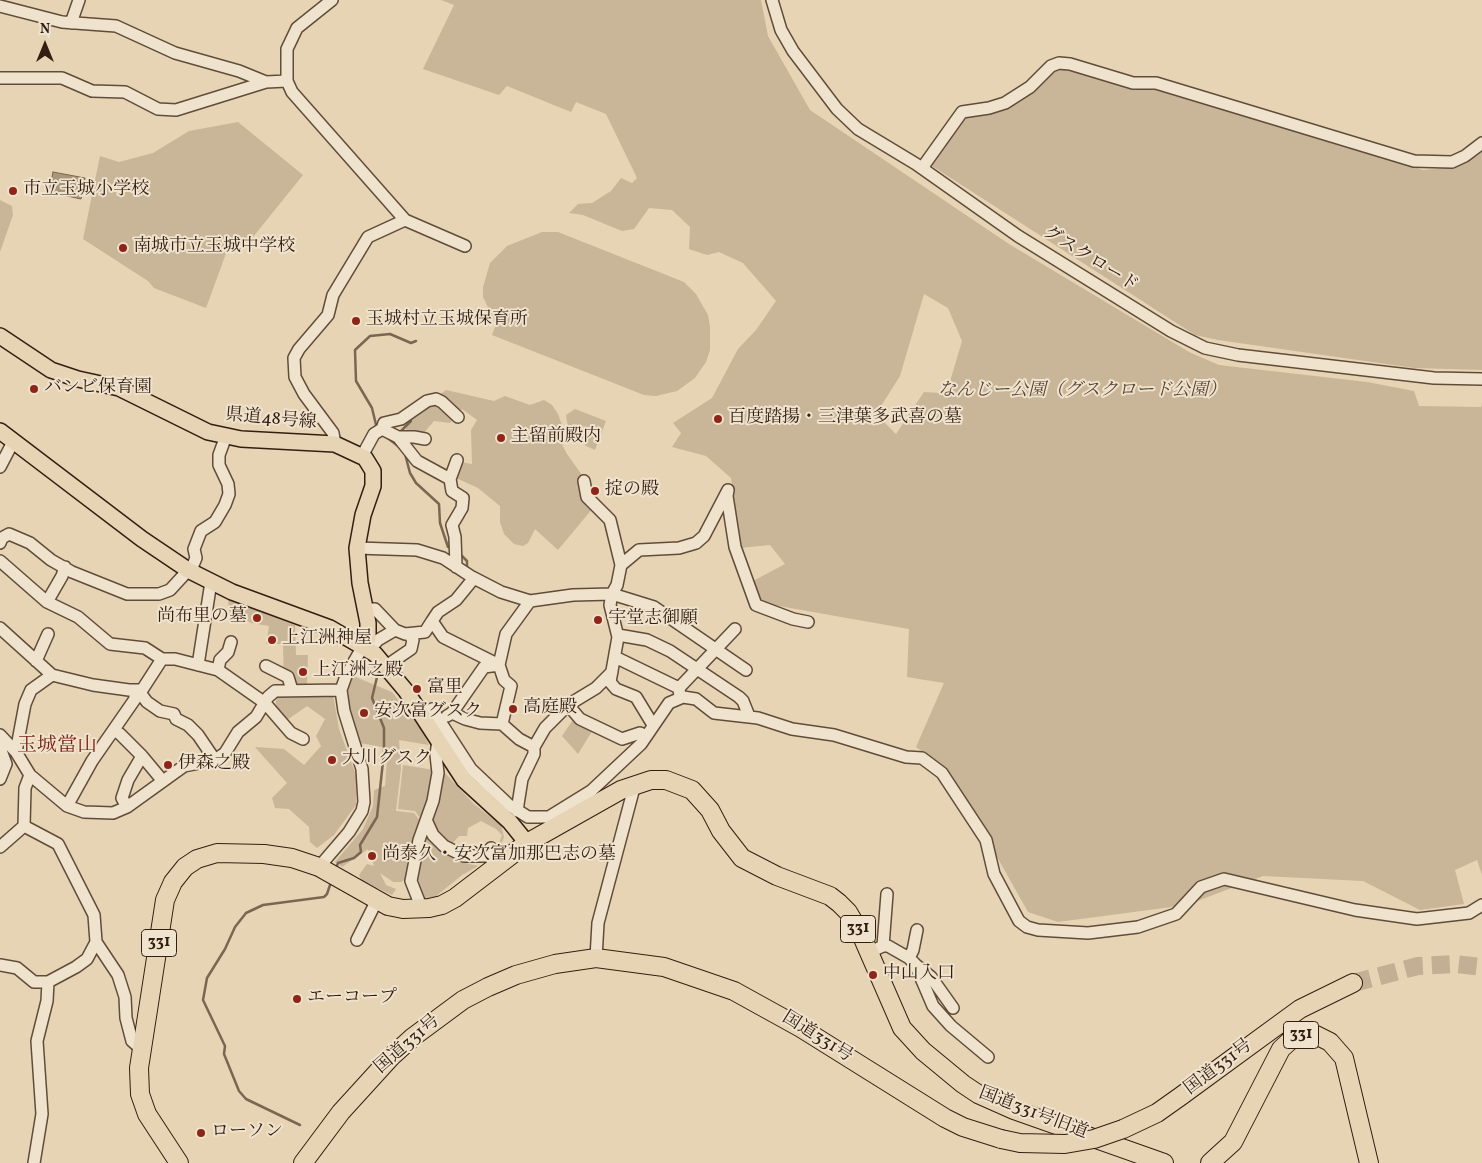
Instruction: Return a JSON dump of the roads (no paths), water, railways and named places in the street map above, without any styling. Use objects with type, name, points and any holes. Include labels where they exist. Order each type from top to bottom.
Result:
[{"type":"highway","name":"国道331号旧道","points":[[180,1163],[147,1114],[140,1094],[138,1068],[165,900],[173,882],[186,867],[209,854],[229,852],[292,858],[328,873],[377,900],[404,910],[422,909],[442,905],[455,898],[551,823],[635,784],[651,780],[666,780],[692,790],[710,810],[721,831],[742,858],[778,876],[830,896],[839,903],[875,950],[902,1028],[923,1051],[964,1084],[994,1102],[1164,1163]]},
{"type":"highway","name":"国道331号","points":[[302,1163],[341,1112],[392,1056],[413,1037],[463,1000],[488,986],[516,975],[555,964],[596,958],[630,961],[685,973],[758,1002],[911,1098],[963,1127],[1001,1139],[1025,1143],[1065,1144],[1094,1139],[1123,1129],[1157,1113],[1300,1009],[1353,983]]},
{"type":"highway","name":"331","points":[[1217,1160],[1233,1142],[1281,1049],[1293,1038],[1310,1034],[1330,1042],[1344,1058],[1369,1163]]},
{"type":"main road","name":"県道48号線","points":[[0,336],[51,370],[78,380],[119,388],[195,427],[226,436],[335,444],[362,456]]},
{"type":"main road","points":[[0,432],[142,539],[188,570],[212,582],[330,628],[366,648],[386,666],[421,714],[464,780],[510,822],[527,843]]},
{"type":"main road","points":[[362,456],[371,464],[373,471],[372,486],[362,515],[357,548],[360,583],[369,630],[366,648]]},
{"type":"street","points":[[71,22],[79,0]]},
{"type":"street","points":[[332,0],[297,28],[287,48],[287,81],[292,92],[404,220],[465,246]]},
{"type":"street","name":"グスクロード","points":[[772,0],[781,30],[793,51],[837,109],[858,129],[922,168],[1060,263],[1171,331],[1205,348],[1238,355],[1434,378],[1482,379]]},
{"type":"street","points":[[0,6],[48,19],[116,26],[175,53],[239,71],[266,82]]},
{"type":"street","points":[[922,168],[962,112],[989,108],[1005,103],[1030,87],[1051,66],[1059,63],[1070,64],[1134,83],[1156,83],[1414,161],[1452,162],[1466,156],[1482,144]]},
{"type":"street","points":[[0,78],[62,78],[92,91],[125,92],[158,109],[176,110],[266,82],[287,81]]},
{"type":"street","points":[[335,444],[333,433],[304,394],[295,377],[294,358],[299,349],[328,315],[333,295],[368,237],[404,220]]},
{"type":"street","points":[[362,456],[384,423],[401,419],[427,401],[436,399],[458,417]]},
{"type":"street","points":[[379,431],[398,438],[414,437],[425,439]]},
{"type":"street","points":[[0,543],[2,538],[9,534],[30,543],[51,560],[111,589],[127,594],[159,594],[170,590],[196,558],[194,549],[201,531],[215,522],[229,494],[228,484],[219,465],[219,455],[226,436]]},
{"type":"street","points":[[398,438],[417,461],[450,479]]},
{"type":"street","points":[[0,467],[13,442]]},
{"type":"street","points":[[457,460],[450,479],[452,491],[463,498],[464,503],[452,525],[458,565]]},
{"type":"street","points":[[584,481],[587,497],[610,520],[621,565],[610,605],[618,635],[610,682],[616,689],[636,697],[653,725]]},
{"type":"street","points":[[621,565],[636,551],[679,548],[696,542],[704,536],[728,490],[727,496],[736,547],[756,606],[792,619],[808,622]]},
{"type":"street","points":[[357,548],[417,550],[458,565],[473,578],[501,592],[530,601],[573,595],[612,594],[654,607],[746,670]]},
{"type":"street","points":[[0,561],[47,602],[78,617],[110,644],[146,648],[162,659],[176,659],[218,670],[265,702],[291,733],[303,739]]},
{"type":"street","points":[[47,602],[62,576],[65,566]]},
{"type":"street","points":[[328,873],[357,820],[366,794],[362,769],[344,710],[341,690],[346,676],[366,648],[378,640],[401,632],[425,632],[438,612],[456,600],[473,578]]},
{"type":"street","points":[[198,665],[212,582]]},
{"type":"street","points":[[502,724],[511,686],[504,680],[499,665],[506,634],[530,601]]},
{"type":"street","points":[[365,609],[375,609],[413,640],[412,649],[386,666]]},
{"type":"street","points":[[432,621],[443,637],[499,665]]},
{"type":"street","points":[[0,628],[52,675],[93,684],[142,690],[162,659]]},
{"type":"street","points":[[421,714],[432,709],[471,769],[488,787],[517,811],[528,817],[551,823],[591,791],[630,754],[698,668],[735,630]]},
{"type":"street","points":[[36,661],[48,634]]},
{"type":"street","points":[[618,635],[647,640],[698,668],[743,700],[749,716]]},
{"type":"street","points":[[218,670],[220,660],[228,652],[231,642]]},
{"type":"street","points":[[615,657],[696,700],[714,713],[749,716],[792,729],[834,734],[906,758],[922,758],[942,774],[986,840],[994,874],[1019,921],[1027,927],[1038,930],[1088,933],[1138,927],[1176,914],[1201,887],[1224,879],[1355,910],[1417,919],[1469,913],[1482,905]]},
{"type":"street","points":[[440,722],[452,713],[484,667],[499,665]]},
{"type":"street","points":[[266,666],[288,677],[292,690]]},
{"type":"street","points":[[517,811],[522,779],[534,754],[534,747],[545,728],[568,705],[596,688],[612,671]]},
{"type":"street","points":[[16,752],[20,727],[30,690],[52,675]]},
{"type":"street","points":[[67,806],[92,761],[135,699],[136,690]]},
{"type":"street","points":[[136,690],[147,702],[160,711],[174,714],[176,719],[188,725],[198,735],[215,760]]},
{"type":"street","points":[[0,736],[16,752],[30,775],[67,806],[84,812],[98,814],[113,813],[127,807],[184,766],[215,760],[225,752],[238,732],[256,717],[268,697],[275,691],[341,690]]},
{"type":"street","points":[[568,705],[580,719],[622,739],[630,754]]},
{"type":"street","points":[[452,713],[480,723],[502,724],[519,739],[534,747]]},
{"type":"street","points":[[114,731],[120,734],[142,756],[162,780]]},
{"type":"street","points":[[622,739],[640,733],[646,736]]},
{"type":"street","points":[[422,909],[411,882],[419,840],[427,822],[438,773],[436,755],[438,740]]},
{"type":"street","points":[[0,748],[6,764],[0,779]]},
{"type":"street","points":[[127,807],[122,798],[128,780],[142,756]]},
{"type":"street","points":[[0,847],[24,826],[25,788],[30,775]]},
{"type":"street","points":[[596,958],[598,923],[635,784]]},
{"type":"street","points":[[427,822],[433,835],[444,846],[464,856],[482,858],[486,856],[491,848]]},
{"type":"street","points":[[24,826],[58,844],[94,915],[96,942],[118,975],[125,997],[126,1018],[132,1041],[141,1049]]},
{"type":"street","points":[[887,894],[875,950],[888,946],[912,961],[931,977],[953,1008]]},
{"type":"street","points":[[357,940],[377,900]]},
{"type":"street","points":[[917,930],[912,961],[933,1006],[951,1026],[988,1057]]},
{"type":"street","points":[[0,965],[17,968],[34,982],[48,982],[87,959],[96,942]]},
{"type":"street","points":[[34,1163],[42,1114],[37,1041],[47,1001],[48,982]]},
{"type":"waterway","points":[[377,429],[372,408],[356,381],[355,350],[370,336],[390,334],[411,343],[416,341]]},
{"type":"waterway","points":[[399,433],[411,421]]},
{"type":"waterway","points":[[381,433],[398,446]]},
{"type":"waterway","points":[[405,454],[410,473],[416,483],[439,504],[440,523],[448,547],[452,549]]},
{"type":"waterway","points":[[459,553],[467,561],[467,569]]},
{"type":"waterway","points":[[336,868],[338,863],[354,858],[361,852],[360,845],[377,817],[384,752],[384,728],[372,698],[378,673]]},
{"type":"waterway","points":[[300,1125],[246,1099],[239,1091],[224,1054],[225,1046],[203,1000],[207,978],[225,949],[235,927],[246,913],[263,905],[324,897],[331,882]]},
{"type":"tunnel","points":[[1353,983],[1418,966],[1455,964],[1482,967]]},
{"type":"place","name":"市立玉城小学校","points":[[13,191]]},
{"type":"place","name":"南城市立玉城中学校","points":[[123,248]]},
{"type":"place","name":"玉城村立玉城保育所","points":[[356,321]]},
{"type":"place","name":"バンビ保育園","points":[[34,389]]},
{"type":"place","name":"百度踏揚・三津葉多武喜の墓","points":[[718,419]]},
{"type":"place","name":"主留前殿内","points":[[501,438]]},
{"type":"place","name":"掟の殿","points":[[595,491]]},
{"type":"place","name":"尚布里の墓","points":[[257,618]]},
{"type":"place","name":"宇堂志御願","points":[[598,620]]},
{"type":"place","name":"上江洲神屋","points":[[272,640]]},
{"type":"place","name":"上江洲之殿","points":[[303,672]]},
{"type":"place","name":"富里","points":[[417,689]]},
{"type":"place","name":"高庭殿","points":[[513,709]]},
{"type":"place","name":"安次富グスク","points":[[364,713]]},
{"type":"place","name":"大川グスク","points":[[332,760]]},
{"type":"place","name":"伊森之殿","points":[[168,765]]},
{"type":"place","name":"尚泰久・安次富加那巴志の墓","points":[[372,856]]},
{"type":"place","name":"中山入口","points":[[873,975]]},
{"type":"place","name":"エーコープ","points":[[297,999]]},
{"type":"place","name":"ローソン","points":[[201,1133]]},
{"type":"district","name":"玉城當山","points":[[57,747]]},
{"type":"park label","name":"なんじー公園（グスクロード公園）","points":[[1082,392]]}]
